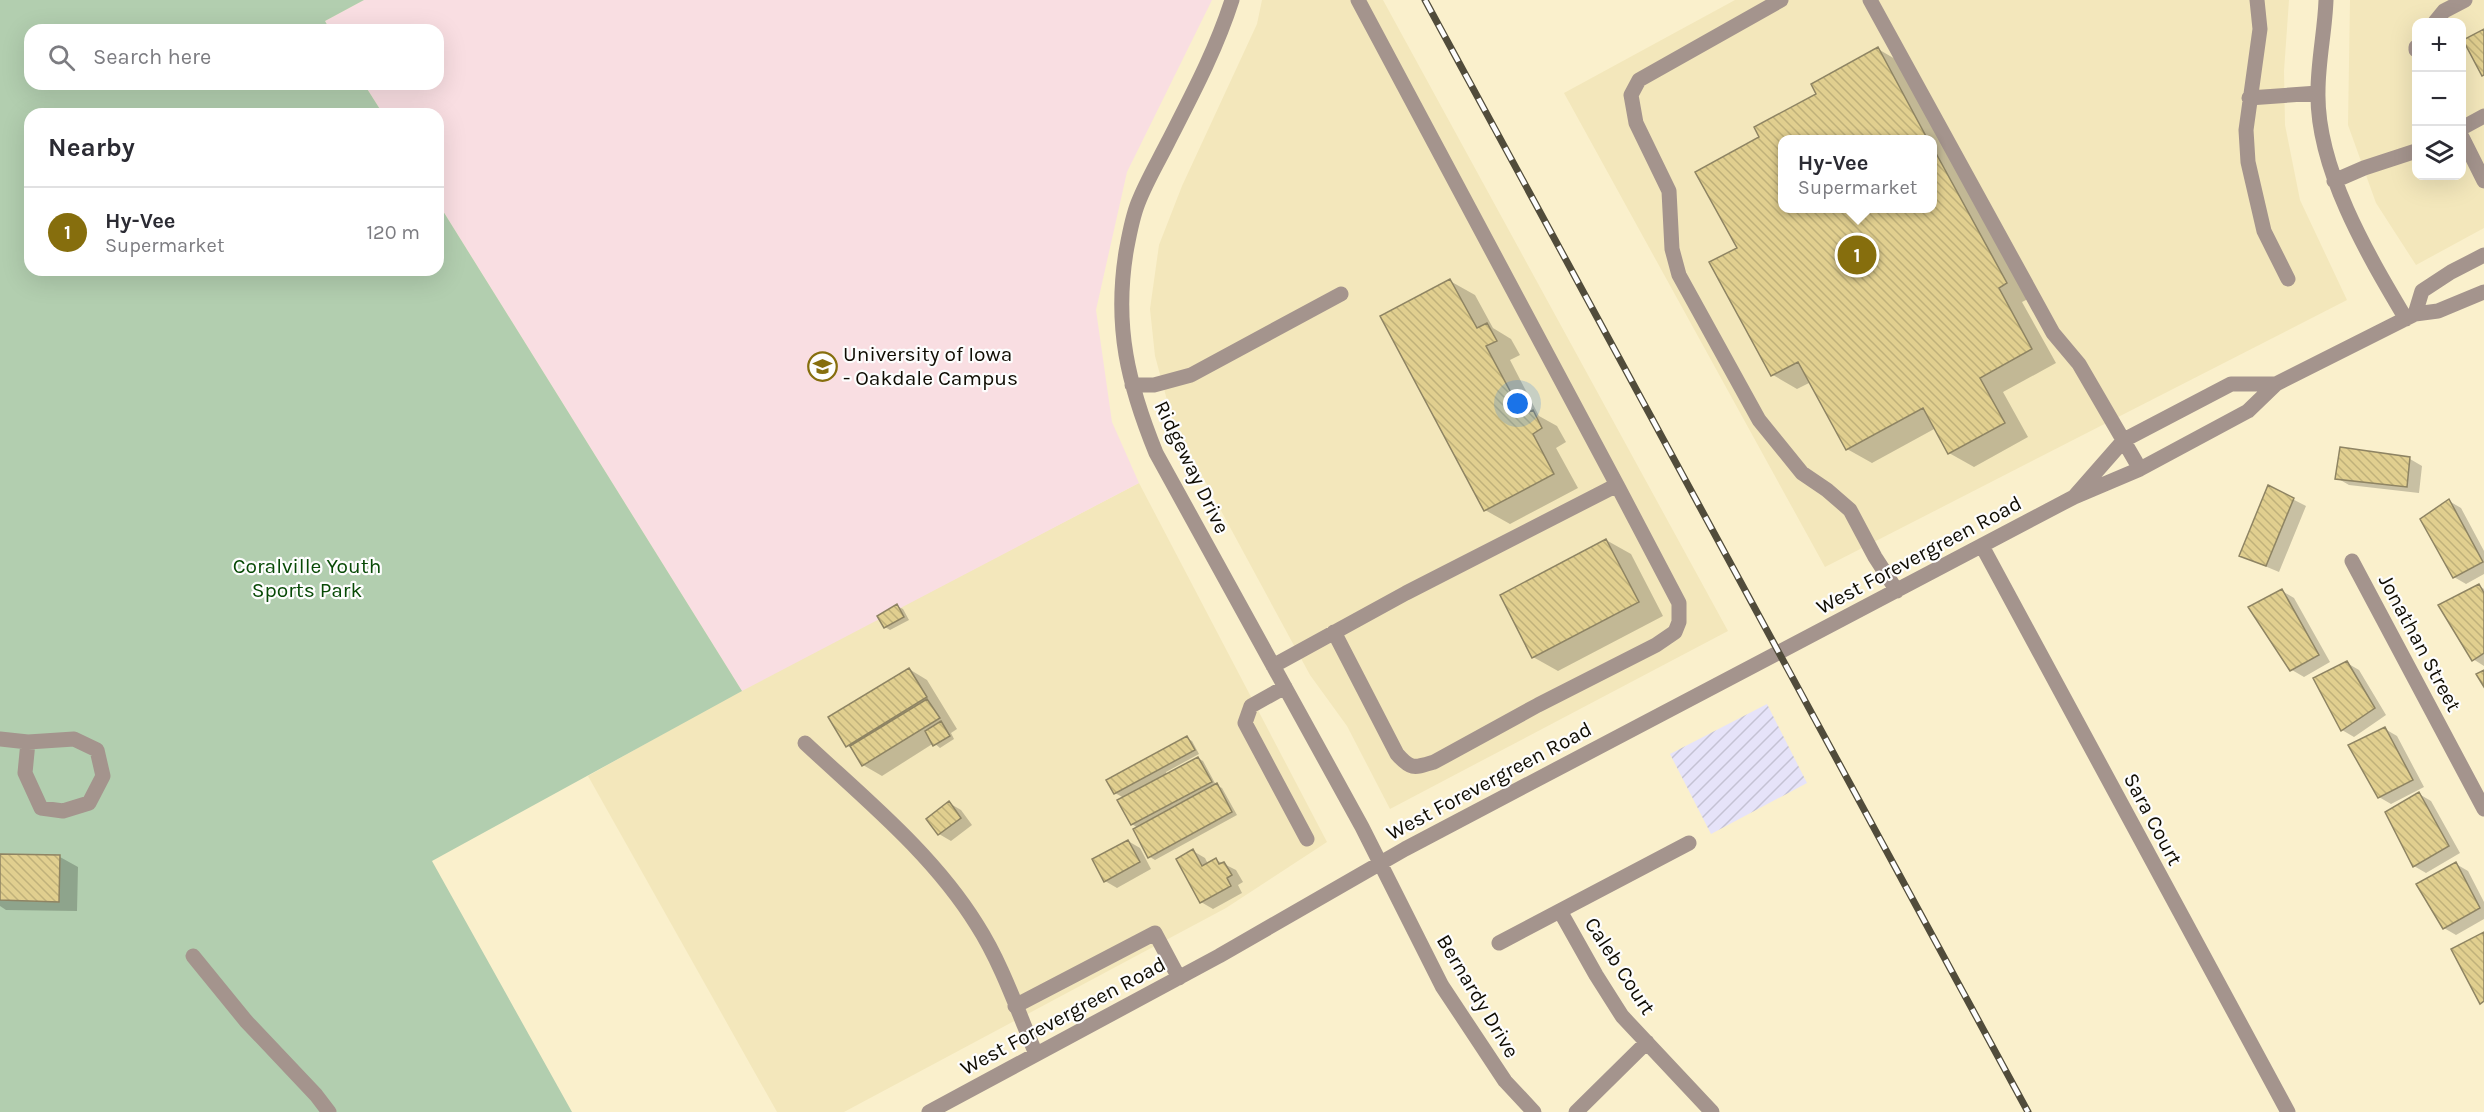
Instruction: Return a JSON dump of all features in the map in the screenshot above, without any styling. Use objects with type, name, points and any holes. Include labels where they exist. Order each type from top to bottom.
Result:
[{"type":"street","name":"Ridgeway Drive","points":[[1232,0],[1222,32],[1201,78],[1137,204],[1123,273],[1121,318],[1127,366],[1138,407],[1156,453],[1380,862]]},
{"type":"street","points":[[1334,632],[1397,754],[1407,765],[1416,768],[1434,762],[1656,645],[1675,632],[1679,622],[1679,603],[1358,0]]},
{"type":"street","points":[[1781,0],[1639,80],[1631,95],[1636,123],[1669,191],[1672,249],[1679,275],[1759,420],[1802,473],[1850,510],[1875,557],[1897,591]]},
{"type":"street","points":[[1870,0],[2053,333],[2079,364],[2140,469]]},
{"type":"street","points":[[2257,0],[2260,28],[2246,129],[2248,162],[2264,231],[2288,279]]},
{"type":"street","points":[[2326,0],[2318,93],[2321,124],[2334,181],[2364,244],[2411,316]]},
{"type":"street","points":[[2438,18],[2444,11],[2465,0]]},
{"type":"street","points":[[2249,98],[2318,93]]},
{"type":"street","points":[[2466,126],[2484,116]]},
{"type":"street","points":[[2466,145],[2484,181]]},
{"type":"street","points":[[2334,181],[2364,168],[2412,152]]},
{"type":"street","points":[[2411,316],[2422,291],[2451,272],[2484,255]]},
{"type":"street","name":"West Forevergreen Road","points":[[929,1112],[1179,978],[1380,862],[2074,497],[2140,469],[2248,411],[2276,384],[2411,316],[2438,311],[2484,292]]},
{"type":"street","points":[[1132,385],[1154,385],[1191,375],[1341,294]]},
{"type":"street","name":"West Forevergreen Road","points":[[2074,497],[2124,440],[2231,384],[2276,384]]},
{"type":"street","points":[[1273,666],[1617,485]]},
{"type":"street","name":"Sara Court","points":[[1982,546],[2288,1112]]},
{"type":"street","name":"Jonathan Street","points":[[2352,561],[2484,808]]},
{"type":"street","points":[[1285,687],[1251,706],[1245,723],[1307,839]]},
{"type":"street","points":[[0,739],[28,742],[74,739],[97,750],[103,776],[88,803],[63,811],[41,808],[25,773],[28,742]]},
{"type":"street","points":[[805,742],[902,833],[955,894],[978,926],[1036,1054]]},
{"type":"street","points":[[1499,943],[1689,843]]},
{"type":"street","name":"Bernardy Drive","points":[[1380,862],[1442,986],[1504,1081],[1534,1112]]},
{"type":"street","name":"Caleb Court","points":[[1560,911],[1617,1008],[1712,1112]]},
{"type":"street","points":[[1015,1006],[1155,933],[1179,978]]},
{"type":"street","points":[[193,956],[246,1021],[316,1095],[329,1112]]},
{"type":"street","name":"Caleb Court","points":[[1576,1112],[1647,1042]]},
{"type":"shaded area","name":"University of Iowa - Oakdale Campus","points":[[364,0],[1212,0],[1127,172],[1096,310],[1112,422],[1139,483],[742,691],[444,213],[444,108],[379,108],[368,90],[444,90],[444,24],[327,24],[325,21]]},
{"type":"shaded area","points":[[1262,0],[1383,0],[1728,631],[1390,809],[1347,726],[1310,675],[1173,422],[1155,356],[1150,309],[1159,245],[1182,186],[1257,24]]},
{"type":"shaded area","points":[[1735,0],[2289,0],[2284,71],[2285,125],[2300,200],[2347,300],[1825,567],[1564,93]]},
{"type":"shaded area","points":[[2350,0],[2484,0],[2484,228],[2416,265],[2376,203],[2348,125]]},
{"type":"shaded area","points":[[1139,483],[1327,842],[1226,908],[844,1112],[777,1112],[588,776],[736,693]]},
{"type":"shaded area","points":[[1767,704],[1807,783],[1711,834],[1670,754]]},
{"type":"green space","name":"Coralville Youth Sports Park","points":[[0,0],[364,0],[325,21],[327,24],[24,24],[24,90],[368,90],[379,108],[24,108],[24,276],[444,276],[444,213],[742,691],[432,861],[572,1112],[0,1112]]},
{"type":"building","points":[[2484,29],[2484,75],[2482,76],[2466,46],[2466,38]]},
{"type":"building","points":[[1878,47],[1925,135],[1778,135],[1778,213],[1937,213],[1937,155],[2007,283],[1999,288],[2032,349],[1980,378],[2005,423],[1948,454],[1923,408],[1846,450],[1798,362],[1771,376],[1709,262],[1737,248],[1695,172],[1759,137],[1754,127],[1816,94],[1811,84]]},
{"type":"building","points":[[1450,279],[1477,328],[1487,323],[1497,341],[1486,346],[1523,415],[1533,410],[1542,428],[1533,434],[1554,474],[1484,511],[1380,316]]},
{"type":"building","points":[[2340,447],[2410,457],[2407,487],[2335,479]]},
{"type":"building","points":[[2268,485],[2294,498],[2266,566],[2239,556]]},
{"type":"building","points":[[2449,499],[2483,562],[2453,578],[2420,519]]},
{"type":"building","points":[[1606,539],[1639,602],[1532,658],[1500,595]]},
{"type":"building","points":[[2479,584],[2484,593],[2484,653],[2472,661],[2438,605]]},
{"type":"building","points":[[2282,589],[2319,655],[2290,671],[2248,607]]},
{"type":"building","points":[[897,604],[904,617],[884,628],[877,616]]},
{"type":"building","points":[[2347,661],[2375,708],[2341,731],[2313,678]]},
{"type":"building","points":[[909,668],[927,697],[846,747],[828,717]]},
{"type":"building","points":[[2484,670],[2484,687],[2476,674]]},
{"type":"building","points":[[927,699],[940,718],[862,766],[850,746]]},
{"type":"building","points":[[941,721],[950,736],[933,746],[925,731]]},
{"type":"building","points":[[2385,727],[2413,780],[2378,798],[2348,745]]},
{"type":"building","points":[[1187,736],[1195,750],[1114,794],[1106,780]]},
{"type":"building","points":[[1198,757],[1212,782],[1131,825],[1117,800]]},
{"type":"building","points":[[1217,783],[1232,812],[1148,858],[1133,829]]},
{"type":"building","points":[[2419,792],[2449,846],[2413,867],[2385,812]]},
{"type":"building","points":[[949,801],[961,818],[938,835],[926,819]]},
{"type":"building","points":[[1128,840],[1140,862],[1104,882],[1092,859]]},
{"type":"building","points":[[1193,849],[1202,866],[1216,858],[1219,864],[1224,862],[1232,875],[1227,878],[1231,886],[1200,903],[1176,859]]},
{"type":"building","points":[[0,854],[60,855],[59,902],[0,900]]},
{"type":"building","points":[[2456,862],[2480,908],[2443,929],[2416,884]]},
{"type":"building","points":[[2484,932],[2484,1001],[2480,1004],[2451,949]]},
{"type":"railway","points":[[1425,0],[2028,1112]]},
{"type":"place","name":"Hy-Vee","points":[[1857,255]]},
{"type":"place","name":"University of Iowa - Oakdale Campus","points":[[822,366]]}]
